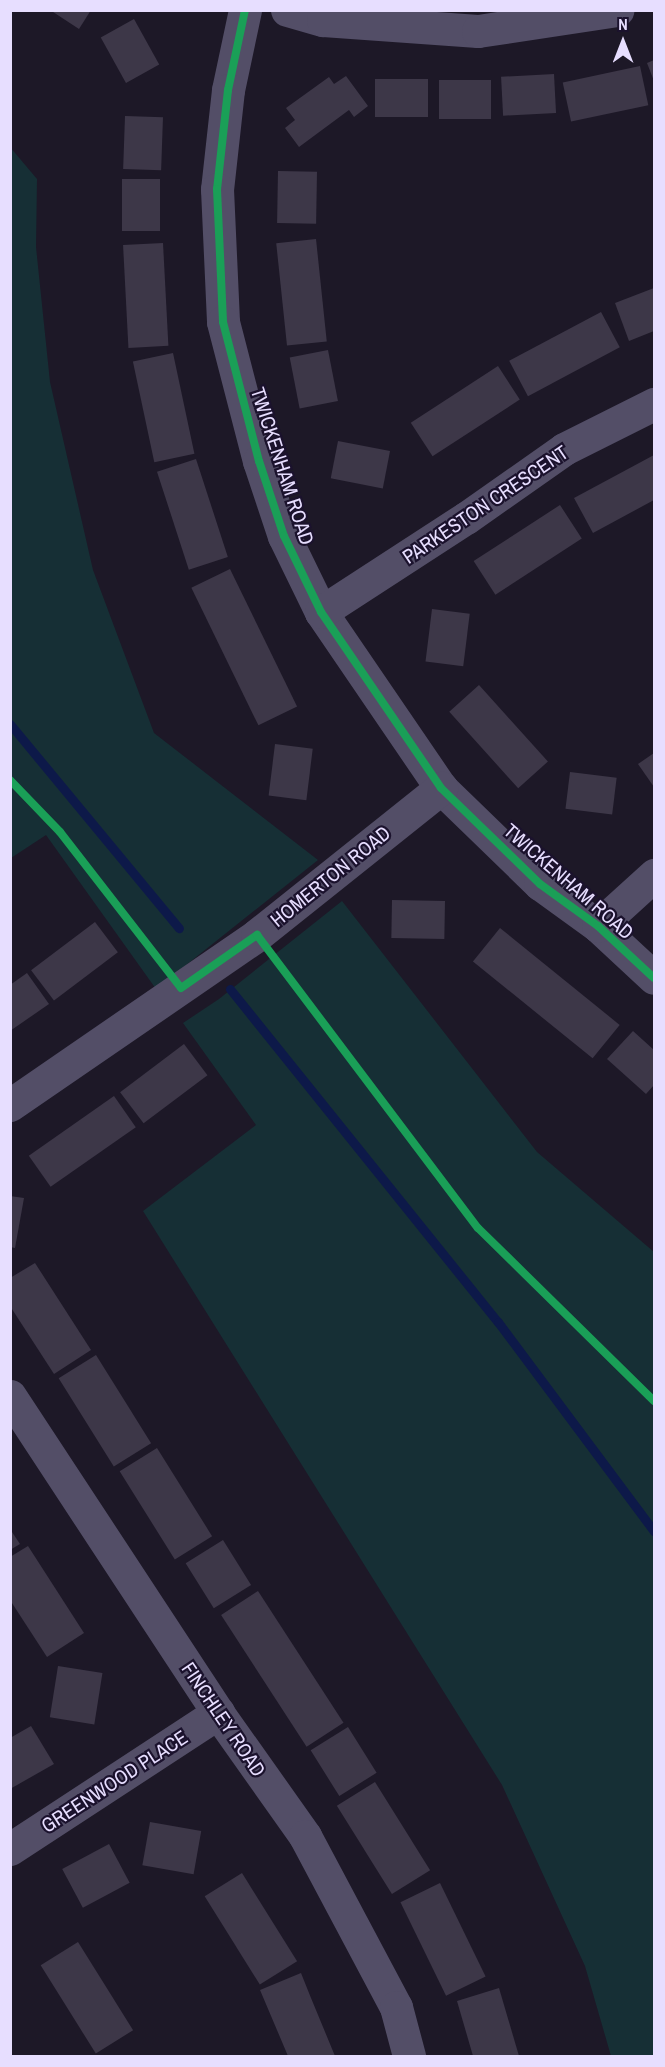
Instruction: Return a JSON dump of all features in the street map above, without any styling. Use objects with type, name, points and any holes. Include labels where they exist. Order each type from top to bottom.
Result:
[{"type":"street","name":"TWICKENHAM ROAD","points":[[245,10],[228,90],[217,189],[223,322],[280,525],[321,612],[441,788],[540,884],[598,926],[654,978]]},
{"type":"street","points":[[286,10],[323,20],[478,31],[617,10]]},
{"type":"street","name":"PARKESTON CRESCENT","points":[[321,612],[466,518],[564,449],[654,404]]},
{"type":"street","name":"HOMERTON ROAD","points":[[10,1106],[257,935],[441,788]]},
{"type":"street","points":[[598,926],[654,875]]},
{"type":"street","name":"FINCHLEY ROAD","points":[[10,1396],[218,1713],[305,1836],[396,2007],[409,2056]]},
{"type":"street","name":"GREENWOOD PLACE","points":[[10,1849],[218,1713]]},
{"type":"green space","points":[[10,147],[37,179],[36,247],[50,382],[93,570],[154,733],[318,860],[156,989],[46,835],[11,858]]},
{"type":"green space","points":[[342,901],[537,1152],[654,1252],[654,2056],[611,2056],[585,1966],[502,1785],[143,1211],[256,1125],[183,1023],[219,999]]},
{"type":"building","points":[[50,10],[91,10],[79,29]]},
{"type":"building","points":[[134,19],[159,64],[126,83],[101,37]]},
{"type":"building","points":[[654,60],[654,81],[647,63]]},
{"type":"building","points":[[640,66],[648,105],[571,122],[563,82]]},
{"type":"building","points":[[554,74],[556,113],[503,116],[501,77]]},
{"type":"building","points":[[346,76],[368,106],[354,117],[349,110],[299,147],[285,128],[295,120],[286,108],[329,77],[334,84]]},
{"type":"building","points":[[375,79],[428,79],[428,117],[375,117]]},
{"type":"building","points":[[439,80],[491,80],[491,119],[439,119]]},
{"type":"building","points":[[125,116],[163,117],[161,170],[123,169]]},
{"type":"building","points":[[278,171],[317,172],[316,224],[277,223]]},
{"type":"building","points":[[122,179],[160,179],[160,231],[122,231]]},
{"type":"building","points":[[316,239],[327,341],[287,346],[276,243]]},
{"type":"building","points":[[163,243],[168,346],[128,348],[123,245]]},
{"type":"building","points":[[654,288],[654,331],[629,341],[615,303]]},
{"type":"building","points":[[601,312],[620,347],[528,396],[509,361]]},
{"type":"building","points":[[328,350],[338,401],[300,408],[290,357]]},
{"type":"building","points":[[173,353],[194,454],[154,462],[133,362]]},
{"type":"building","points":[[498,366],[520,400],[433,456],[411,423]]},
{"type":"building","points":[[338,441],[390,451],[383,488],[331,478]]},
{"type":"building","points":[[654,455],[654,500],[593,533],[574,498]]},
{"type":"building","points":[[196,459],[228,557],[189,570],[157,472]]},
{"type":"building","points":[[560,505],[582,539],[495,595],[474,561]]},
{"type":"building","points":[[230,569],[297,707],[258,725],[191,588]]},
{"type":"building","points":[[432,609],[470,614],[463,666],[426,662]]},
{"type":"building","points":[[479,685],[548,762],[518,788],[449,712]]},
{"type":"building","points":[[275,744],[313,749],[306,800],[269,796]]},
{"type":"building","points":[[654,753],[654,787],[638,764]]},
{"type":"building","points":[[570,772],[617,778],[612,814],[565,809]]},
{"type":"building","points":[[392,900],[445,901],[444,939],[391,938]]},
{"type":"building","points":[[95,922],[118,952],[54,1000],[31,970]]},
{"type":"building","points":[[500,928],[620,1025],[593,1058],[473,961]]},
{"type":"building","points":[[27,973],[49,1004],[10,1031],[10,985]]},
{"type":"building","points":[[633,1031],[654,1050],[654,1085],[646,1094],[607,1059]]},
{"type":"building","points":[[184,1044],[207,1075],[144,1123],[120,1092]]},
{"type":"building","points":[[114,1096],[136,1127],[51,1187],[29,1156]]},
{"type":"building","points":[[10,1196],[24,1198],[15,1248],[10,1247]]},
{"type":"building","points":[[35,1263],[91,1350],[54,1374],[10,1306],[10,1278]]},
{"type":"building","points":[[96,1355],[151,1443],[114,1467],[59,1378]]},
{"type":"building","points":[[157,1448],[212,1536],[175,1560],[120,1471]]},
{"type":"building","points":[[10,1529],[20,1544],[10,1550]]},
{"type":"building","points":[[223,1540],[251,1585],[214,1608],[186,1563]]},
{"type":"building","points":[[28,1546],[84,1633],[47,1657],[10,1600],[10,1557]]},
{"type":"building","points":[[258,1591],[344,1723],[307,1747],[221,1615]]},
{"type":"building","points":[[58,1666],[102,1673],[94,1724],[50,1717]]},
{"type":"building","points":[[31,1726],[54,1764],[10,1789],[10,1738]]},
{"type":"building","points":[[348,1727],[377,1773],[339,1796],[311,1750]]},
{"type":"building","points":[[375,1782],[430,1870],[392,1894],[337,1806]]},
{"type":"building","points":[[150,1822],[201,1831],[194,1874],[142,1865]]},
{"type":"building","points":[[109,1844],[130,1883],[83,1908],[62,1869]]},
{"type":"building","points":[[242,1873],[297,1961],[260,1985],[205,1896]]},
{"type":"building","points":[[440,1883],[486,1976],[446,1996],[400,1902]]},
{"type":"building","points":[[78,1942],[133,2030],[96,2054],[41,1965]]},
{"type":"building","points":[[301,1973],[335,2056],[288,2056],[260,1990]]},
{"type":"building","points":[[499,1988],[519,2056],[473,2056],[457,2001]]},
{"type":"waterway","points":[[10,724],[179,928]]},
{"type":"waterway","points":[[230,989],[498,1322],[654,1531]]},
{"type":"cycle path","points":[[245,10],[228,90],[217,189],[223,322],[259,461],[284,536],[321,612],[441,788],[540,884],[598,926],[654,978]]},
{"type":"cycle path","points":[[10,780],[60,832],[181,988],[257,935],[478,1228],[654,1401]]}]
